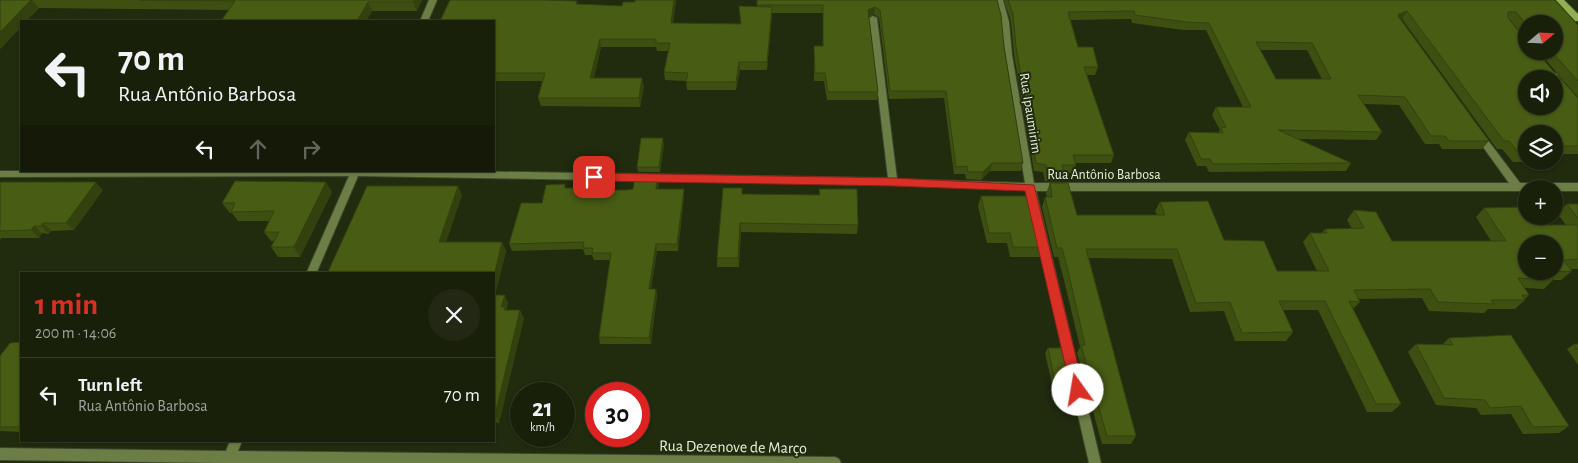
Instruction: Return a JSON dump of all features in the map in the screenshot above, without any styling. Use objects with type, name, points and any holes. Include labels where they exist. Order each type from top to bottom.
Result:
[{"type":"street","points":[[424,20],[433,0]]},
{"type":"street","name":"Rua Ipaumirim","points":[[999,0],[1005,22],[1008,55],[1030,187],[1095,463]]},
{"type":"street","points":[[1560,0],[1578,19]]},
{"type":"street","points":[[874,18],[893,182]]},
{"type":"street","points":[[1472,124],[1517,187]]},
{"type":"street","points":[[312,272],[356,172]]},
{"type":"street","name":"Rua Antônio Barbosa","points":[[0,174],[356,172],[893,182],[1030,187],[1578,187]]},
{"type":"street","points":[[228,460],[236,442]]},
{"type":"street","name":"Rua Dezenove de Março","points":[[0,454],[228,460],[835,463]]},
{"type":"building","points":[[0,0],[31,0],[0,32]]},
{"type":"building","points":[[139,0],[414,0],[413,2],[368,2],[358,20],[222,20],[235,1]]},
{"type":"building","points":[[450,0],[577,1],[576,4],[622,6],[623,2],[635,2],[635,0],[674,0],[671,23],[741,24],[739,6],[772,7],[767,62],[739,62],[736,82],[686,82],[688,73],[664,72],[670,43],[656,43],[656,39],[600,39],[590,78],[642,78],[639,98],[538,98],[545,73],[495,73],[495,20],[440,20]]},
{"type":"building","points":[[757,0],[997,0],[1001,15],[1004,47],[1023,163],[992,163],[983,172],[968,172],[967,166],[956,167],[946,91],[890,91],[880,10],[875,7],[868,10],[878,92],[828,92],[825,73],[815,73],[814,46],[823,46],[823,5],[757,5]]},
{"type":"building","points":[[1008,0],[1555,0],[1578,25],[1578,81],[1559,60],[1563,60],[1563,15],[1518,15],[1516,12],[1508,12],[1508,18],[1518,30],[1518,60],[1544,60],[1552,70],[1518,70],[1518,115],[1563,115],[1563,81],[1578,98],[1578,146],[1563,146],[1563,125],[1518,125],[1518,152],[1509,141],[1504,141],[1407,11],[1398,16],[1489,141],[1449,141],[1445,136],[1431,136],[1405,97],[1358,95],[1382,132],[1278,130],[1351,163],[1213,164],[1210,159],[1201,159],[1189,132],[1223,133],[1221,128],[1226,127],[1216,107],[1251,107],[1209,23],[1135,15],[1134,11],[1068,12],[1078,47],[1093,47],[1098,67],[1084,67],[1114,155],[1073,155],[1076,165],[1062,165],[1064,173],[1047,173],[1046,165],[1036,163],[1016,47],[1013,14]],"holes":[[[1256,42],[1312,43],[1331,79],[1276,79]]]},
{"type":"building","points":[[641,138],[663,138],[659,167],[637,167]]},
{"type":"building","points":[[635,176],[657,176],[656,189],[684,189],[677,244],[656,244],[649,289],[656,289],[649,338],[599,337],[611,253],[592,253],[593,248],[583,248],[584,242],[509,244],[521,203],[542,203],[546,185],[565,184],[565,188],[585,188],[585,190],[627,190],[633,189]]},
{"type":"building","points":[[235,181],[326,182],[294,247],[271,247],[279,232],[264,232],[274,211],[231,212],[235,203],[222,203]]},
{"type":"building","points":[[0,182],[96,182],[66,223],[43,223],[41,226],[34,226],[31,230],[0,231]]},
{"type":"building","points":[[1050,183],[1068,183],[1077,215],[1165,215],[1160,202],[1208,201],[1224,240],[1264,241],[1277,271],[1329,271],[1310,233],[1327,233],[1325,229],[1364,228],[1354,210],[1376,212],[1392,241],[1506,241],[1484,208],[1518,207],[1518,225],[1578,225],[1578,259],[1563,260],[1563,235],[1518,235],[1518,280],[1529,295],[1522,295],[1525,300],[1491,300],[1494,304],[1438,302],[1430,289],[1354,290],[1360,302],[1349,301],[1401,404],[1376,404],[1325,301],[1279,301],[1293,332],[1242,333],[1230,302],[1196,303],[1177,249],[1086,249],[1136,436],[1107,436],[1081,345],[1085,345],[1068,271],[1062,248],[1057,248],[1045,197],[1052,197]]},
{"type":"building","points":[[367,186],[458,186],[439,242],[502,242],[495,272],[328,272]]},
{"type":"building","points":[[723,188],[742,188],[742,194],[820,195],[819,189],[857,189],[858,225],[740,223],[738,258],[717,258]]},
{"type":"building","points":[[981,196],[1031,196],[1043,247],[1013,247],[1010,233],[989,233]]},
{"type":"building","points":[[1567,204],[1578,204],[1578,218]]},
{"type":"building","points":[[1563,260],[1572,271],[1563,271]]},
{"type":"building","points":[[495,295],[505,295],[501,307],[505,307],[504,310],[520,310],[495,415]]},
{"type":"building","points":[[1511,335],[1569,426],[1533,427],[1521,406],[1490,408],[1485,400],[1444,398],[1416,344],[1453,345],[1449,338]]},
{"type":"building","points":[[20,342],[20,427],[0,427],[0,356],[10,343]]},
{"type":"building","points":[[1048,348],[1064,348],[1074,392],[1057,392]]},
{"type":"route","points":[[594,177],[893,182],[1030,187],[1078,390]]}]
